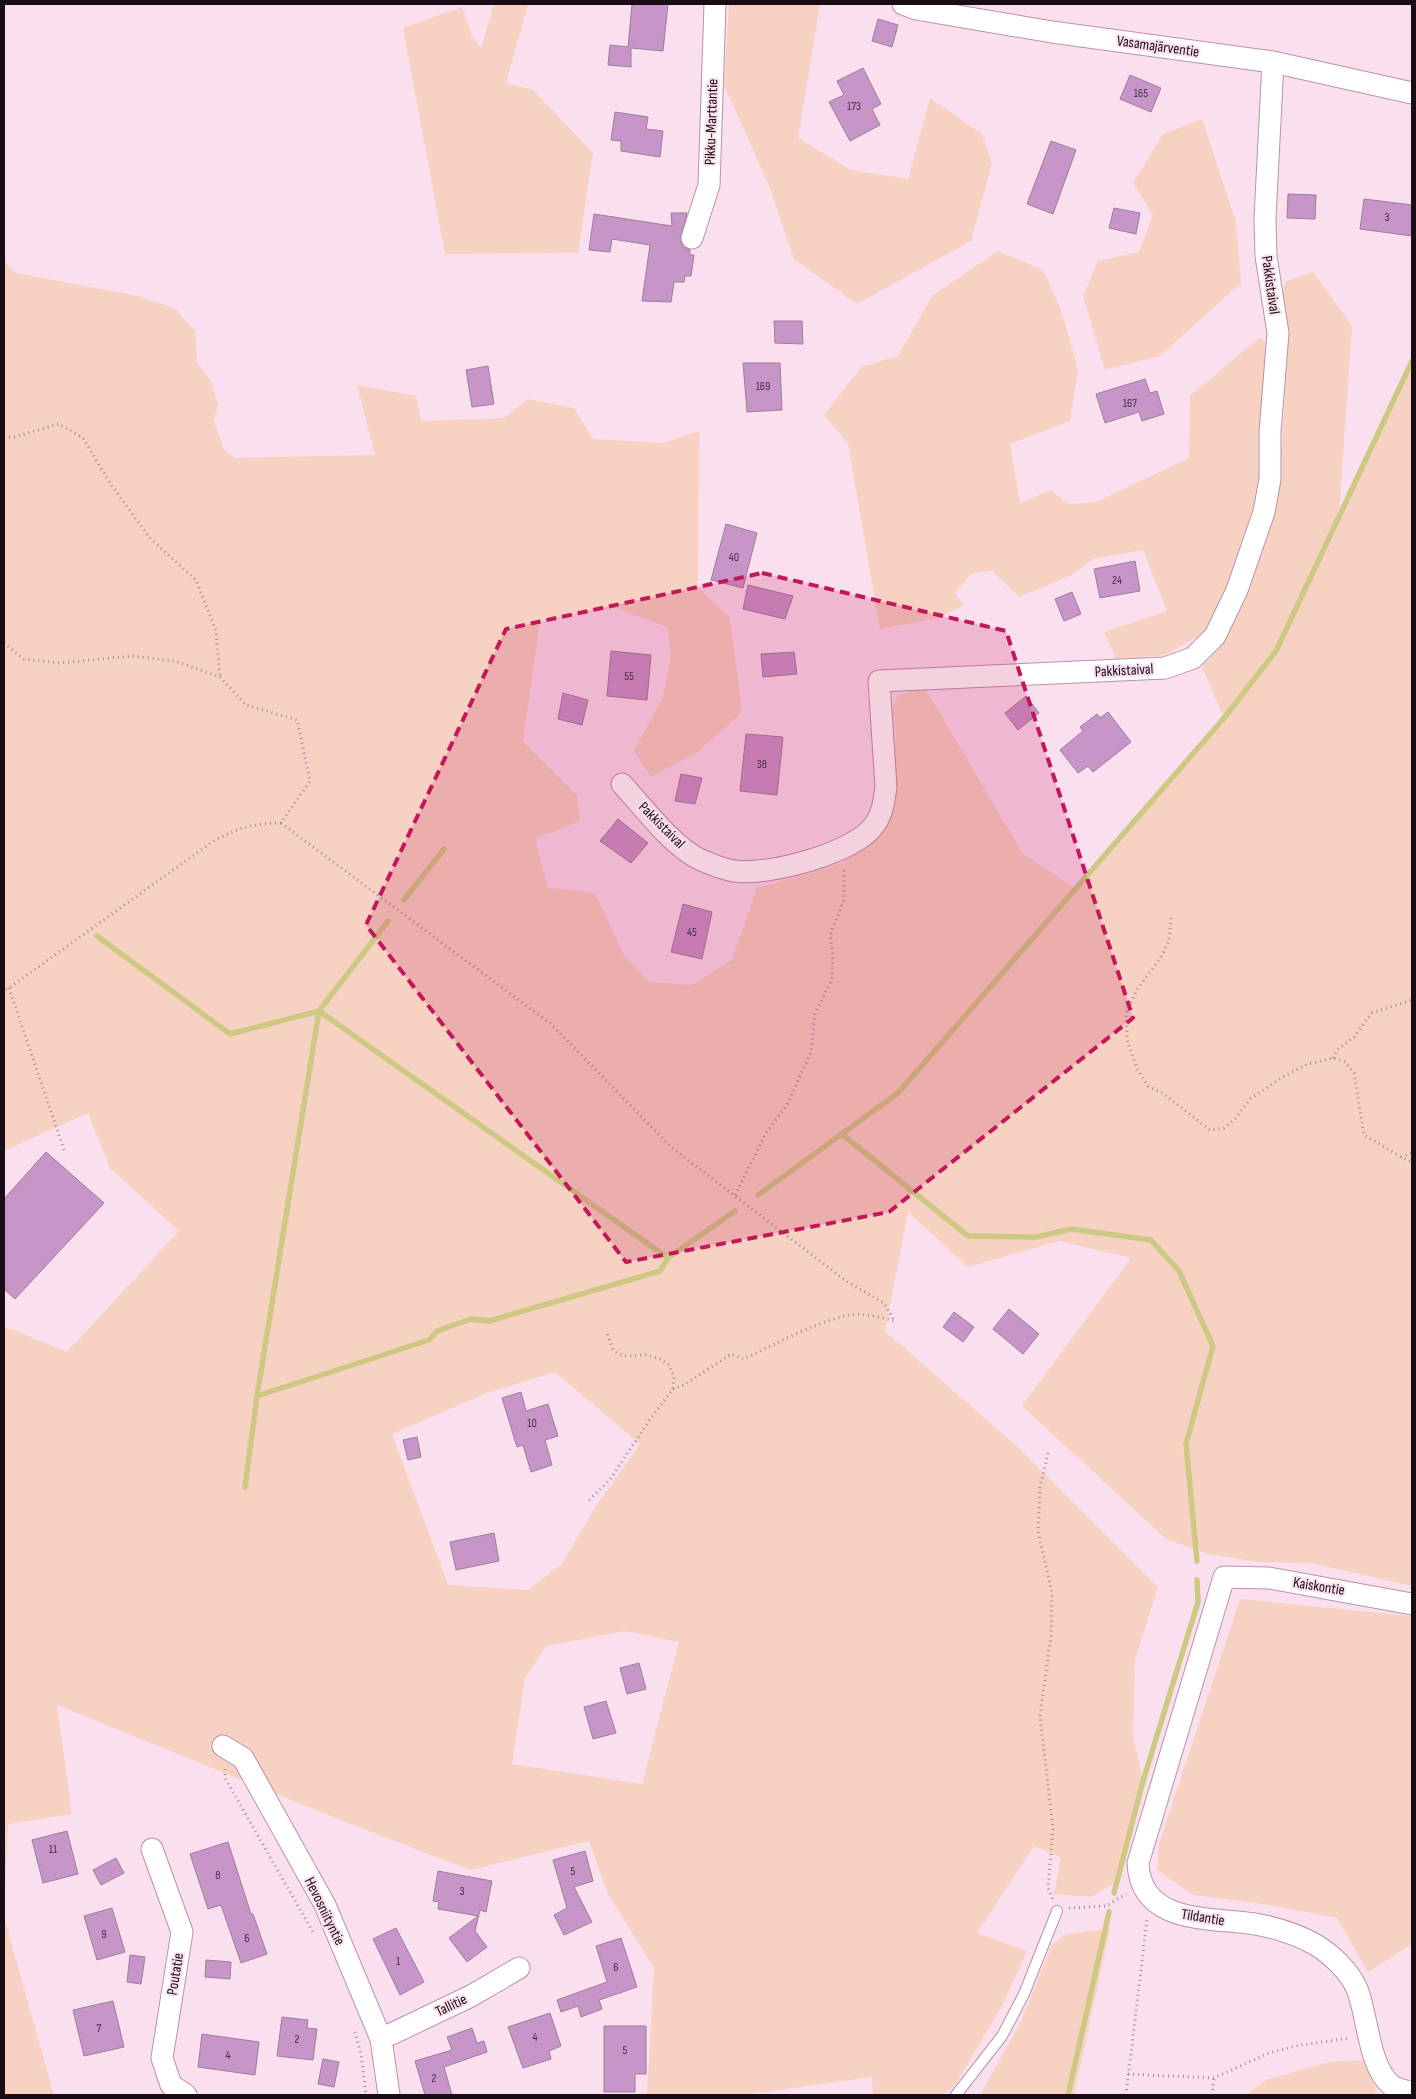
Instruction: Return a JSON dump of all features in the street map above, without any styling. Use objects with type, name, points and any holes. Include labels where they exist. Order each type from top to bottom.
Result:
[{"type":"street","name":"Pikku-Marttantie","points":[[692,238],[709,185],[715,4]]},
{"type":"street","name":"Vasamajärventie","points":[[903,4],[916,9],[1052,32],[1273,62],[1412,93]]},
{"type":"street","name":"Pakkistaival","points":[[622,784],[674,840],[700,860],[734,871],[772,870],[789,866],[840,849],[860,838],[876,823],[884,804],[886,787],[879,681],[1165,668],[1193,658],[1215,636],[1237,590],[1264,512],[1270,479],[1270,432],[1278,333],[1266,256],[1265,218],[1273,62]]},
{"type":"street","name":"Kaiskontie","points":[[1146,1891],[1138,1875],[1138,1863],[1224,1577],[1269,1578],[1412,1604]]},
{"type":"street","name":"Hevosniityntie","points":[[224,1746],[243,1758],[326,1905],[381,2039],[389,2095]]},
{"type":"street","name":"Poutatie","points":[[152,1848],[182,1932],[162,2058],[171,2085],[186,2095]]},
{"type":"street","name":"Tildantie","points":[[1146,1891],[1164,1908],[1184,1916],[1265,1926],[1292,1932],[1318,1946],[1339,1963],[1356,1987],[1379,2068],[1391,2090],[1412,2093]]},
{"type":"street","name":"Tallitie","points":[[381,2039],[471,1996],[519,1968]]},
{"type":"lane","points":[[956,2095],[1002,2036],[1024,1994],[1058,1911]]},
{"type":"path","points":[[4,437],[14,437],[59,424],[83,438],[110,483],[149,537],[196,580],[216,631],[220,677]]},
{"type":"path","points":[[4,643],[24,659],[59,663],[132,656],[175,661],[220,677],[246,705],[297,720],[310,781],[281,823]]},
{"type":"path","points":[[4,990],[215,840],[236,830],[258,823],[281,823],[551,1024],[671,1147],[846,1281],[884,1303],[895,1322],[872,1316],[845,1316],[779,1342],[744,1359],[731,1354],[684,1385],[673,1389]]},
{"type":"path","points":[[735,1195],[766,1132],[787,1105],[811,1052],[815,1014],[832,979],[833,956],[830,935],[844,900],[843,874],[845,865]]},
{"type":"path","points":[[1171,918],[1169,941],[1161,957],[1137,990],[1126,1013],[1127,1039],[1137,1069],[1148,1086],[1164,1094],[1210,1130],[1224,1128],[1235,1119],[1250,1099],[1281,1078],[1308,1064],[1333,1058],[1345,1062],[1354,1073],[1364,1135],[1401,1158],[1412,1162]]},
{"type":"path","points":[[9,988],[65,1153]]},
{"type":"path","points":[[1333,1058],[1337,1050],[1354,1037],[1372,1013],[1412,1000]]},
{"type":"path","points":[[1401,1158],[1412,1154]]},
{"type":"path","points":[[589,1500],[609,1481],[673,1389],[674,1376],[668,1365],[660,1359],[646,1355],[626,1356],[617,1353],[613,1349],[607,1333]]},
{"type":"path","points":[[1048,1453],[1040,1488],[1038,1532],[1052,1592],[1051,1636],[1040,1716],[1053,1828],[1048,1888],[1058,1911],[1076,1907],[1106,1906],[1146,1891],[1143,1944],[1126,2095]]},
{"type":"path","points":[[224,1746],[225,1778],[314,1935]]},
{"type":"path","points":[[353,2023],[361,2054],[366,2095]]},
{"type":"path","points":[[1128,2074],[1214,2078],[1269,2053],[1300,2045],[1369,2036]]},
{"type":"path","points":[[1212,2095],[1214,2078]]},
{"type":"highlighted area","points":[[762,573],[1006,631],[1133,1018],[889,1212],[626,1262],[366,925],[506,629]]},
{"type":"shaded area","points":[[494,4],[528,4],[506,83],[533,90],[593,153],[578,253],[445,254],[403,28],[462,7],[472,36],[481,48]]},
{"type":"shaded area","points":[[729,4],[820,4],[798,138],[851,170],[908,179],[930,98],[982,134],[992,163],[971,241],[857,304],[794,259],[770,188],[724,85]]},
{"type":"shaded area","points":[[1202,119],[1236,222],[1241,283],[1160,356],[1105,370],[1083,296],[1098,261],[1139,252],[1153,215],[1133,183],[1163,134]]},
{"type":"shaded area","points":[[998,251],[1043,270],[1061,310],[1078,369],[1070,421],[1010,444],[1020,503],[1051,490],[1069,504],[1096,502],[1189,458],[1190,396],[1260,337],[1269,346],[1258,510],[1230,588],[1207,631],[1165,655],[1116,659],[1104,632],[1167,611],[1143,550],[1093,559],[1072,575],[1019,597],[992,571],[972,573],[955,593],[964,605],[939,618],[880,629],[848,444],[824,415],[861,367],[898,356],[932,296]]},
{"type":"shaded area","points":[[4,253],[6,263],[16,273],[138,296],[174,308],[195,331],[197,362],[211,381],[218,404],[214,421],[224,450],[235,458],[375,455],[357,385],[416,396],[421,421],[504,418],[528,399],[574,408],[593,439],[663,443],[699,431],[698,587],[730,618],[742,712],[698,752],[651,777],[634,751],[663,697],[671,656],[667,627],[616,608],[540,621],[523,741],[577,796],[580,821],[535,839],[548,888],[595,893],[624,956],[649,982],[692,985],[732,960],[757,888],[840,864],[886,829],[893,784],[896,734],[891,709],[898,695],[925,688],[1023,854],[1075,888],[1224,718],[1202,667],[1222,646],[1279,488],[1287,364],[1283,292],[1286,281],[1313,272],[1352,326],[1339,515],[1412,361],[1412,1358],[1410,1363],[1412,1367],[1412,1586],[1311,1563],[1258,1562],[1208,1554],[1166,1539],[1022,1406],[1131,1258],[1059,1241],[968,1267],[908,1212],[885,1331],[1019,1448],[1158,1587],[1135,1660],[1133,1738],[1143,1781],[1118,1881],[1091,1897],[1054,1894],[1061,1858],[1034,1846],[977,1933],[1027,1951],[1003,2004],[954,2087],[943,2095],[873,2095],[872,2077],[742,2095],[647,2095],[654,1968],[608,1894],[589,1841],[470,1870],[343,1821],[57,1705],[72,1814],[8,1824],[4,1912],[4,1328],[14,1330],[67,1352],[179,1231],[110,1168],[88,1113],[4,1151]],"holes":[[[555,1372],[640,1444],[594,1509],[562,1564],[528,1590],[448,1585],[392,1434],[487,1393]],[[625,1631],[679,1642],[642,1784],[512,1764],[525,1678],[546,1646]]]},
{"type":"shaded area","points":[[1240,1599],[1412,1616],[1412,1944],[1368,1972],[1337,1918],[1264,1904],[1193,1895],[1157,1870],[1159,1844]]},
{"type":"shaded area","points":[[4,1917],[54,2095],[4,2095]]},
{"type":"shaded area","points":[[1110,1929],[1074,2095],[980,2095],[1020,2023],[1052,1945],[1066,1934]]},
{"type":"shaded area","points":[[1365,2060],[1377,2094],[1375,2095],[1246,2095],[1266,2080],[1329,2062]]},
{"type":"building","points":[[632,4],[668,4],[663,51],[631,48],[631,67],[608,65],[610,45],[628,47]]},
{"type":"building","points":[[878,19],[898,25],[892,47],[872,41]]},
{"type":"building","points":[[863,68],[881,104],[872,109],[880,125],[850,141],[829,102],[844,95],[837,81]]},
{"type":"building","points":[[1130,75],[1161,88],[1151,112],[1120,99]]},
{"type":"building","points":[[615,112],[648,117],[646,129],[663,131],[660,157],[621,151],[621,141],[611,140]]},
{"type":"building","points":[[1051,141],[1076,150],[1053,214],[1027,204]]},
{"type":"building","points":[[1288,194],[1316,195],[1315,219],[1287,218]]},
{"type":"building","points":[[1364,199],[1412,205],[1412,236],[1360,229]]},
{"type":"building","points":[[1114,208],[1140,213],[1136,234],[1109,228]]},
{"type":"building","points":[[671,213],[687,213],[680,240],[683,247],[690,250],[690,255],[694,255],[691,276],[685,276],[684,282],[674,282],[671,302],[642,301],[650,245],[612,239],[610,252],[589,250],[594,214],[672,226]]},
{"type":"building","points":[[774,321],[802,321],[803,344],[775,343]]},
{"type":"building","points":[[743,363],[780,363],[782,410],[747,412]]},
{"type":"building","points":[[488,366],[494,404],[472,407],[466,370]]},
{"type":"building","points":[[1145,379],[1150,393],[1157,391],[1164,414],[1142,421],[1139,412],[1105,423],[1096,394]]},
{"type":"building","points":[[726,524],[757,533],[743,588],[711,580]]},
{"type":"building","points":[[1135,561],[1140,591],[1100,598],[1094,569]]},
{"type":"building","points":[[748,585],[793,596],[785,619],[743,609]]},
{"type":"building","points":[[1072,592],[1081,614],[1064,621],[1055,599]]},
{"type":"building","points":[[611,651],[651,655],[647,700],[607,696]]},
{"type":"building","points":[[794,652],[797,674],[763,677],[761,654]]},
{"type":"building","points":[[563,693],[588,700],[582,725],[558,719]]},
{"type":"building","points":[[1026,696],[1039,713],[1018,730],[1005,713]]},
{"type":"building","points":[[1108,712],[1131,742],[1093,772],[1088,766],[1078,773],[1060,750],[1083,731],[1080,727],[1097,714],[1100,718]]},
{"type":"building","points":[[746,734],[783,737],[777,795],[740,791]]},
{"type":"building","points":[[681,774],[702,778],[695,804],[675,801]]},
{"type":"building","points":[[618,819],[648,843],[631,863],[600,841]]},
{"type":"building","points":[[683,904],[712,912],[702,959],[671,952]]},
{"type":"building","points":[[46,1152],[104,1203],[15,1299],[4,1289],[4,1199]]},
{"type":"building","points":[[1009,1309],[1039,1334],[1023,1354],[993,1329]]},
{"type":"building","points":[[954,1312],[974,1327],[963,1342],[943,1327]]},
{"type":"building","points":[[521,1392],[526,1411],[548,1404],[558,1436],[545,1440],[552,1465],[531,1472],[523,1445],[517,1447],[502,1398]]},
{"type":"building","points":[[417,1437],[421,1457],[408,1460],[403,1440]]},
{"type":"building","points":[[494,1533],[499,1561],[456,1570],[450,1542]]},
{"type":"building","points":[[639,1663],[646,1689],[627,1694],[620,1668]]},
{"type":"building","points":[[606,1701],[616,1733],[593,1739],[584,1707]]},
{"type":"building","points":[[67,1831],[78,1874],[43,1883],[32,1840]]},
{"type":"building","points":[[228,1842],[251,1914],[253,1914],[267,1954],[241,1963],[221,1905],[208,1909],[190,1854]]},
{"type":"building","points":[[585,1851],[593,1881],[574,1887],[592,1922],[564,1935],[554,1915],[567,1908],[553,1860]]},
{"type":"building","points":[[116,1858],[124,1873],[101,1885],[93,1870]]},
{"type":"building","points":[[438,1871],[492,1881],[486,1912],[480,1910],[475,1931],[487,1947],[467,1962],[449,1938],[478,1916],[438,1909],[439,1902],[433,1901]]},
{"type":"building","points":[[112,1908],[125,1952],[97,1960],[84,1916]]},
{"type":"building","points":[[396,1928],[424,1982],[400,1995],[373,1939]]},
{"type":"building","points":[[621,1938],[637,1987],[599,2000],[602,2009],[581,2017],[578,2006],[561,2012],[557,2000],[607,1982],[596,1946]]},
{"type":"building","points":[[130,1955],[145,1957],[141,1984],[127,1982]]},
{"type":"building","points":[[206,1960],[231,1962],[230,1979],[205,1977]]},
{"type":"building","points":[[113,2001],[124,2047],[84,2056],[73,2010]]},
{"type":"building","points":[[550,2013],[561,2046],[549,2051],[551,2059],[523,2068],[508,2027]]},
{"type":"building","points":[[282,2017],[308,2020],[307,2028],[317,2029],[313,2060],[277,2056]]},
{"type":"building","points":[[604,2026],[646,2026],[646,2074],[635,2074],[635,2092],[604,2092]]},
{"type":"building","points":[[472,2028],[477,2043],[484,2041],[487,2052],[444,2067],[452,2095],[425,2095],[415,2061],[452,2050],[447,2037]]},
{"type":"building","points":[[202,2034],[259,2042],[255,2075],[198,2067]]},
{"type":"building","points":[[323,2059],[339,2062],[334,2087],[318,2084]]},
{"type":"waterway","points":[[758,1195],[898,1093],[1224,718],[1276,651],[1412,361]]},
{"type":"waterway","points":[[404,900],[444,849]]},
{"type":"waterway","points":[[245,1487],[257,1396],[319,1011],[388,921]]},
{"type":"waterway","points":[[97,936],[230,1034],[319,1011],[668,1258]]},
{"type":"waterway","points":[[843,1135],[968,1236],[1036,1237],[1071,1229],[1151,1240],[1179,1271],[1213,1346],[1186,1444],[1197,1561]]},
{"type":"waterway","points":[[257,1396],[429,1340],[437,1331],[471,1319],[489,1321],[660,1271],[668,1258],[735,1211]]},
{"type":"waterway","points":[[1114,1893],[1143,1781],[1198,1602],[1197,1580]]},
{"type":"waterway","points":[[1068,2095],[1109,1912]]}]
